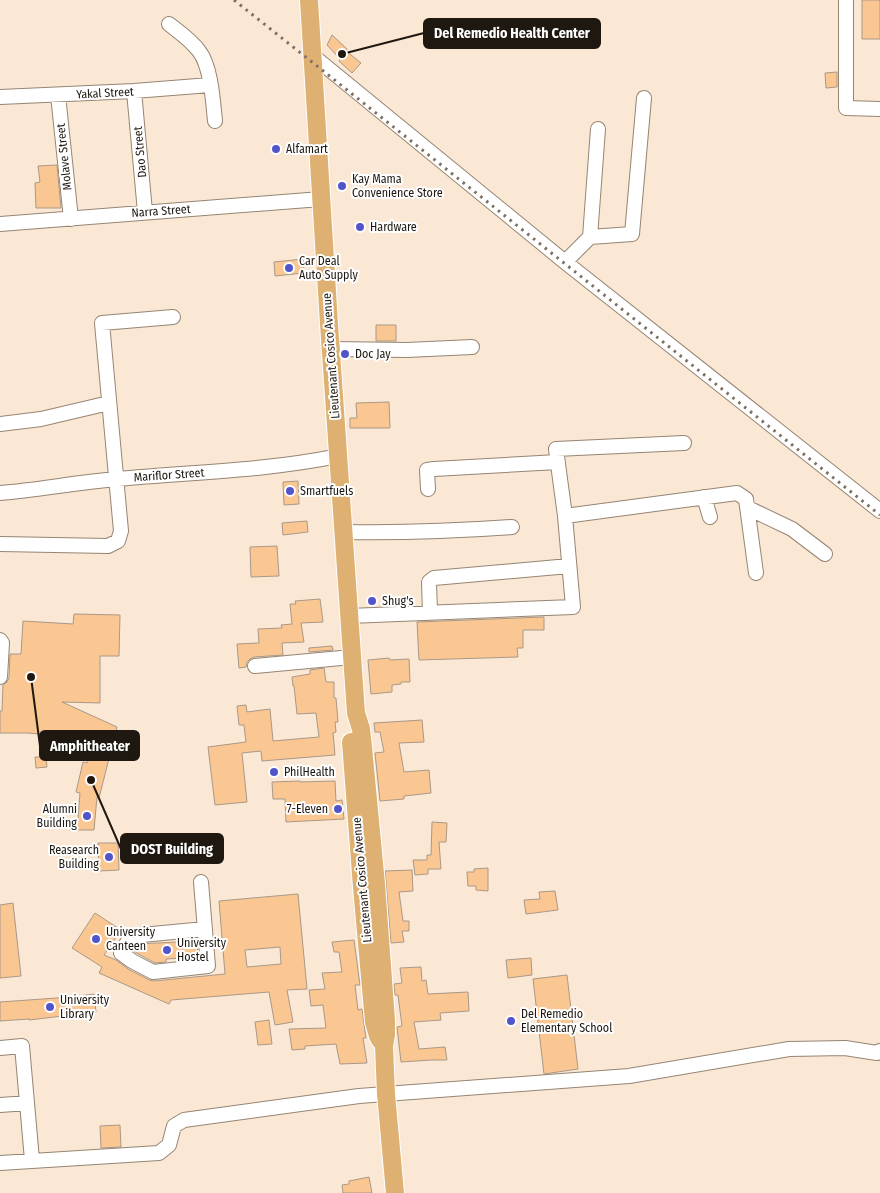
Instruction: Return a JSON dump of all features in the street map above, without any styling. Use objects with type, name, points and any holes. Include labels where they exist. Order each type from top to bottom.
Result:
[{"type":"main road","name":"Lieutenant Cosico Avenue","points":[[309,0],[356,712],[351,730],[353,769],[374,1022],[378,1036],[384,1046],[394,1193]]},
{"type":"street","points":[[846,0],[846,108],[880,109]]},
{"type":"street","points":[[169,24],[188,39],[200,52],[205,63],[210,85],[215,120]]},
{"type":"street","points":[[313,56],[564,262],[880,511]]},
{"type":"street","name":"Yakal Street","points":[[0,97],[134,91],[210,85]]},
{"type":"street","name":"Dao Street","points":[[134,91],[145,212]]},
{"type":"street","name":"Molave Street","points":[[58,95],[70,219]]},
{"type":"street","points":[[564,262],[590,237],[632,234],[644,98]]},
{"type":"street","points":[[590,237],[598,129]]},
{"type":"street","name":"Narra Street","points":[[0,224],[321,199]]},
{"type":"street","points":[[0,544],[108,546],[118,541],[121,531],[102,323],[173,317]]},
{"type":"street","points":[[331,348],[407,350],[472,347]]},
{"type":"street","points":[[0,424],[41,419],[109,403]]},
{"type":"street","points":[[349,616],[573,607],[565,516],[556,449],[684,443]]},
{"type":"street","name":"Mariflor Street","points":[[0,493],[116,479],[248,469],[338,456]]},
{"type":"street","points":[[428,489],[427,470],[434,468],[558,462]]},
{"type":"street","points":[[565,516],[737,493],[746,499],[756,573]]},
{"type":"street","points":[[704,497],[710,518]]},
{"type":"street","points":[[748,508],[792,528],[825,554]]},
{"type":"street","points":[[344,532],[512,528]]},
{"type":"street","points":[[430,613],[429,582],[434,578],[568,566]]},
{"type":"street","points":[[0,640],[2,643],[0,677]]},
{"type":"street","points":[[255,666],[352,656]]},
{"type":"street","points":[[201,882],[205,929],[208,966],[153,972],[120,952],[131,936],[205,929]]},
{"type":"street","points":[[0,1048],[22,1046],[32,1160]]},
{"type":"street","points":[[0,1163],[159,1153],[168,1145],[174,1126],[184,1120],[349,1097],[629,1076],[789,1049],[845,1048],[880,1051]]},
{"type":"street","points":[[0,1105],[27,1103]]},
{"type":"building","points":[[862,0],[880,0],[880,39],[862,39]]},
{"type":"building","points":[[332,35],[347,49],[346,51],[361,63],[352,73],[339,61],[340,59],[327,45]]},
{"type":"building","points":[[837,72],[837,87],[826,88],[825,73]]},
{"type":"building","points":[[57,165],[61,208],[36,208],[35,183],[40,182],[38,166]]},
{"type":"building","name":"Car Deal Auto Supply","points":[[303,259],[304,273],[275,276],[274,262]]},
{"type":"building","points":[[376,325],[396,325],[396,341],[376,341]]},
{"type":"building","points":[[389,402],[390,428],[350,428],[350,418],[357,418],[356,403]]},
{"type":"building","points":[[298,481],[299,504],[284,505],[283,482]]},
{"type":"building","points":[[307,521],[308,532],[283,535],[282,523]]},
{"type":"building","points":[[277,546],[279,576],[251,577],[250,547]]},
{"type":"building","points":[[320,599],[323,622],[301,623],[304,642],[282,643],[283,655],[254,657],[247,662],[246,667],[239,668],[237,644],[259,643],[258,629],[282,628],[281,625],[292,624],[290,604],[296,604],[295,601]]},
{"type":"building","points":[[74,614],[120,615],[119,656],[100,656],[100,703],[62,702],[117,727],[99,798],[97,797],[94,830],[77,830],[80,793],[76,792],[83,762],[87,763],[91,738],[0,733],[3,685],[9,678],[10,654],[21,654],[23,621],[73,624]]},
{"type":"building","points":[[544,617],[544,630],[523,630],[523,648],[517,648],[518,657],[419,660],[417,622]]},
{"type":"building","points":[[332,646],[333,650],[309,652],[309,648]]},
{"type":"building","points":[[389,658],[390,660],[409,659],[410,682],[392,685],[392,692],[371,694],[368,660]]},
{"type":"building","points":[[324,668],[326,682],[334,682],[334,698],[336,698],[338,722],[335,722],[336,732],[333,733],[335,755],[262,761],[261,751],[242,753],[247,802],[215,805],[208,747],[246,742],[244,725],[239,725],[237,706],[246,705],[247,712],[270,709],[273,741],[319,737],[316,713],[297,714],[292,677],[310,674],[310,670]]},
{"type":"building","points":[[422,720],[424,742],[399,743],[404,772],[429,770],[431,793],[404,796],[404,799],[380,801],[375,753],[384,752],[380,732],[375,732],[374,723]]},
{"type":"building","points":[[35,757],[46,757],[47,767],[36,768]]},
{"type":"building","points":[[335,781],[336,801],[342,800],[344,819],[286,822],[285,799],[273,799],[272,782]]},
{"type":"building","points":[[432,822],[447,823],[446,842],[439,842],[441,869],[428,869],[428,874],[415,875],[413,860],[427,860],[427,855],[431,855]]},
{"type":"building","name":"Reasearch Building","points":[[98,843],[118,843],[119,870],[99,871]]},
{"type":"building","points":[[488,868],[488,891],[476,890],[476,886],[468,886],[467,872],[474,872],[474,869]]},
{"type":"building","points":[[412,870],[413,891],[399,892],[403,921],[409,921],[409,931],[402,931],[404,942],[391,943],[385,871]]},
{"type":"building","points":[[555,891],[558,910],[526,914],[524,900],[540,899],[539,892]]},
{"type":"building","points":[[298,894],[307,989],[287,990],[293,1022],[275,1025],[269,992],[171,1000],[169,1004],[99,973],[102,967],[72,948],[95,913],[121,930],[104,955],[149,980],[225,974],[219,901]],"holes":[[[280,947],[281,964],[247,967],[245,950]]]},
{"type":"building","points":[[13,903],[21,976],[0,978],[0,905]]},
{"type":"building","points":[[354,940],[360,985],[355,985],[358,1010],[362,1009],[366,1038],[363,1038],[367,1063],[340,1064],[336,1044],[305,1046],[305,1049],[292,1050],[289,1029],[326,1028],[323,1005],[311,1006],[309,990],[325,989],[322,973],[342,972],[339,952],[334,952],[332,942]]},
{"type":"building","name":"University Hostel","points":[[197,941],[198,957],[166,959],[166,962],[155,963],[135,952],[136,944]]},
{"type":"building","points":[[531,958],[532,975],[508,978],[506,960]]},
{"type":"building","points":[[421,967],[422,981],[426,980],[428,994],[468,992],[469,1011],[440,1013],[441,1020],[414,1022],[419,1049],[445,1047],[447,1060],[401,1062],[397,1027],[402,1026],[398,995],[395,995],[394,984],[402,983],[400,968]]},
{"type":"building","points":[[567,975],[578,1069],[544,1074],[533,979]]},
{"type":"building","points":[[94,994],[96,1012],[29,1020],[0,1021],[0,1002]]},
{"type":"building","points":[[269,1020],[272,1044],[258,1045],[255,1022]]},
{"type":"building","points":[[120,1125],[121,1147],[101,1148],[100,1126]]},
{"type":"building","points":[[369,1177],[372,1193],[343,1193],[342,1185],[349,1184],[349,1181]]},
{"type":"railway","points":[[234,0],[880,515]]},
{"type":"place","name":"Del Remedio Health Center","points":[[342,54]]},
{"type":"place","name":"Alfamart","points":[[276,149]]},
{"type":"place","name":"Kay Mama Convenience Store","points":[[342,186]]},
{"type":"place","name":"Hardware","points":[[360,227]]},
{"type":"place","name":"Car Deal Auto Supply","points":[[289,268]]},
{"type":"place","name":"Doc Jay","points":[[345,354]]},
{"type":"place","name":"Smartfuels","points":[[290,491]]},
{"type":"place","name":"Shug's","points":[[372,601]]},
{"type":"place","name":"Amphitheater","points":[[31,677]]},
{"type":"place","name":"PhilHealth","points":[[274,772]]},
{"type":"place","name":"DOST Building","points":[[91,780]]},
{"type":"place","name":"7-Eleven","points":[[338,809]]},
{"type":"place","name":"Alumni Building","points":[[87,816]]},
{"type":"place","name":"Reasearch Building","points":[[109,857]]},
{"type":"place","name":"University Canteen","points":[[96,939]]},
{"type":"place","name":"University Hostel","points":[[167,950]]},
{"type":"place","name":"University Library","points":[[50,1007]]},
{"type":"place","name":"Del Remedio Elementary School","points":[[511,1021]]}]
